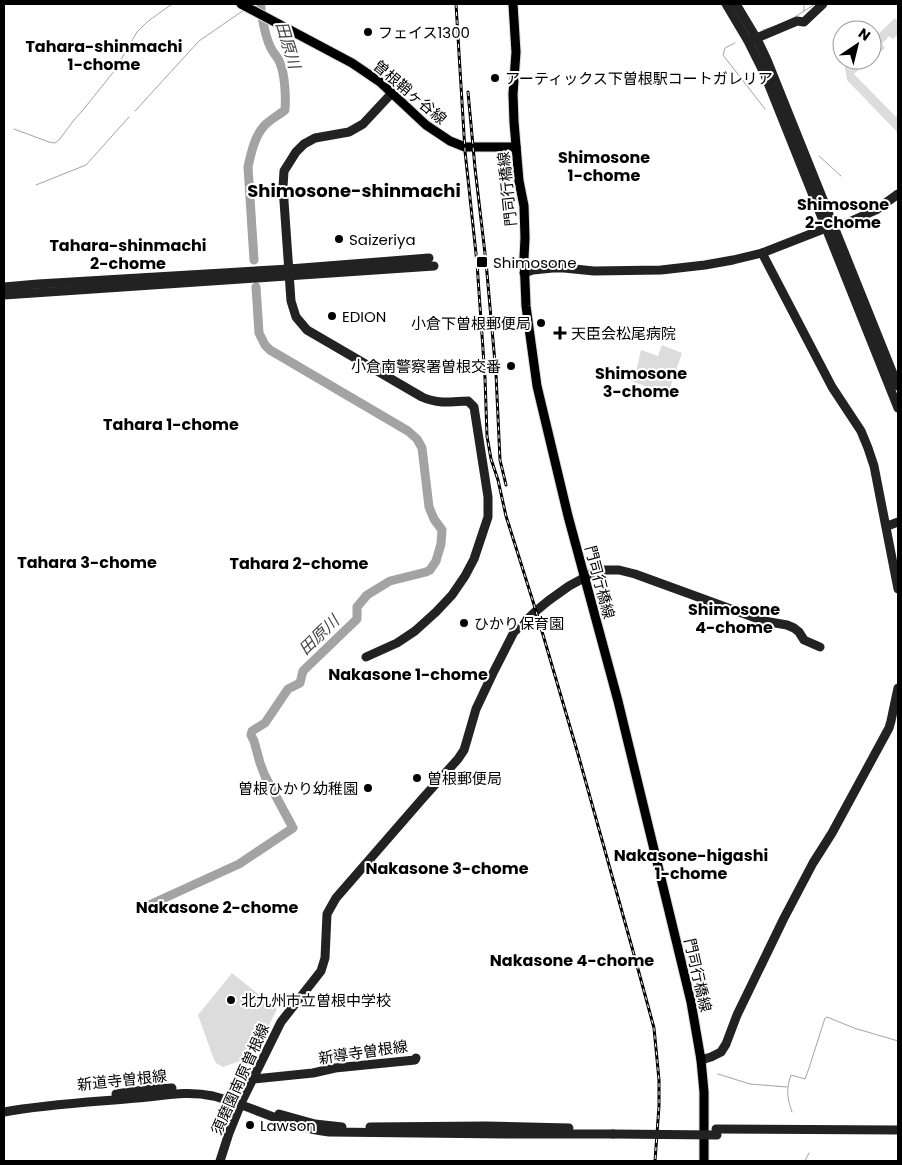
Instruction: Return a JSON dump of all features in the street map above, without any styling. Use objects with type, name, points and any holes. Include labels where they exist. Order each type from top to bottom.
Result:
[{"type":"main road","name":"曽根鞘ヶ谷線","points":[[242,4],[352,63],[380,82],[434,132],[465,146],[516,147]]},
{"type":"main road","name":"門司行橋線","points":[[513,4],[516,52],[513,94],[518,181],[524,206],[526,306],[537,386],[568,516],[618,701],[687,984],[702,1060],[704,1161]]},
{"type":"street","points":[[726,4],[753,40]]},
{"type":"street","points":[[736,4],[786,105],[898,408]]},
{"type":"street","points":[[753,40],[797,21],[804,22],[823,4]]},
{"type":"street","points":[[366,658],[397,643],[415,631],[452,595],[474,558],[488,517],[488,497],[474,407],[468,401],[443,402],[422,397],[307,330],[300,323],[292,308],[283,188],[284,171],[296,152],[304,144],[315,138],[349,132],[363,124],[391,94]]},
{"type":"street","points":[[524,273],[542,269],[564,268],[594,271],[661,270],[705,265],[762,253],[871,213],[898,194]]},
{"type":"street","points":[[830,227],[898,386]]},
{"type":"street","points":[[762,253],[832,387],[855,421],[865,440],[874,466],[898,589]]},
{"type":"street","points":[[4,295],[431,262]]},
{"type":"street","points":[[4,287],[290,272]]},
{"type":"street","points":[[886,525],[898,522]]},
{"type":"street","name":"須磨園南原曽根線","points":[[220,1161],[229,1133],[242,1103],[281,1022],[321,971],[326,958],[327,914],[336,898],[458,760],[464,750],[476,709],[514,632],[536,611],[569,586],[599,570],[619,570],[635,574],[764,621],[768,620],[788,625],[794,628],[804,640],[820,647]]},
{"type":"street","points":[[702,1060],[721,1052],[726,1044],[737,1015],[784,918],[889,728],[898,688]]},
{"type":"street","name":"新導寺曽根線","points":[[253,1079],[415,1060],[416,1058]]},
{"type":"street","name":"新道寺曽根線","points":[[4,1107],[151,1089],[187,1088],[212,1091],[242,1103]]},
{"type":"street","name":"新道寺曽根線","points":[[4,1112],[112,1099],[183,1093],[211,1096],[242,1103]]},
{"type":"street","points":[[242,1103],[288,1124],[329,1132],[505,1134],[613,1131],[898,1136]]},
{"type":"street","points":[[716,1132],[898,1130]]},
{"type":"shaded area","points":[[895,18],[898,22],[898,34],[893,39],[889,36],[882,44],[882,30]]},
{"type":"shaded area","points":[[845,70],[858,70],[854,74],[896,117],[898,115],[898,133],[847,80]]},
{"type":"shaded area","points":[[662,345],[682,353],[668,394],[631,381],[636,372],[641,350],[658,356]]},
{"type":"shaded area","points":[[232,973],[277,1009],[254,1056],[223,1067],[216,1063],[213,1057],[198,1015]]},
{"type":"waterway","points":[[14,129],[49,142],[55,143],[59,140],[115,70],[137,32],[147,22],[172,4]]},
{"type":"waterway","name":"田原川","points":[[254,260],[248,167],[256,139],[262,129],[285,110],[285,86],[282,68],[267,37],[262,19],[261,4]]},
{"type":"waterway","points":[[804,4],[804,11]]},
{"type":"waterway","points":[[795,17],[815,4]]},
{"type":"waterway","points":[[135,111],[199,41],[244,10]]},
{"type":"waterway","points":[[763,30],[775,26]]},
{"type":"waterway","points":[[735,43],[725,48],[723,55],[765,109]]},
{"type":"waterway","points":[[36,185],[86,165],[129,117]]},
{"type":"waterway","points":[[819,156],[841,176]]},
{"type":"waterway","name":"田原川","points":[[147,906],[239,864],[293,828],[265,776],[251,735],[252,731],[265,723],[288,689],[300,683],[303,671],[357,619],[357,607],[367,595],[390,581],[430,570],[436,561],[441,544],[442,530],[434,519],[429,507],[422,448],[417,439],[408,431],[270,350],[259,333],[256,287]]},
{"type":"waterway","points":[[792,1112],[788,1094],[791,1075],[805,1079],[825,1018],[827,1017],[854,1028],[898,1041]]},
{"type":"waterway","points":[[718,1074],[750,1084],[787,1087]]},
{"type":"waterway","points":[[805,1161],[809,1153]]},
{"type":"railway","points":[[456,4],[465,151],[477,263],[487,436],[506,516],[578,754],[654,1028],[659,1080],[655,1161]]},
{"type":"railway","points":[[468,92],[496,374],[500,460],[506,485]]},
{"type":"place","name":"フェイス1300","points":[[368,32]]},
{"type":"place","name":"アーティックス下曽根駅コートガレリア","points":[[495,78]]},
{"type":"place","name":"Saizeriya","points":[[339,239]]},
{"type":"place","name":"Shimosone","points":[[482,262]]},
{"type":"place","name":"EDION","points":[[332,316]]},
{"type":"place","name":"小倉下曽根郵便局","points":[[541,323]]},
{"type":"place","name":"天臣会松尾病院","points":[[560,333]]},
{"type":"place","name":"小倉南警察署曽根交番","points":[[511,366]]},
{"type":"place","name":"ひかり保育園","points":[[464,623]]},
{"type":"place","name":"曽根郵便局","points":[[417,778]]},
{"type":"place","name":"曽根ひかり幼稚園","points":[[368,788]]},
{"type":"place","name":"北九州市立曽根中学校","points":[[231,1000]]},
{"type":"place","name":"Lawson","points":[[250,1125]]},
{"type":"district","name":"Tahara-shinmachi 1-chome","points":[[104,55]]},
{"type":"district","name":"Shimosone 1-chome","points":[[604,166]]},
{"type":"district","name":"Shimosone-shinmachi","points":[[354,190]]},
{"type":"district","name":"Shimosone 2-chome","points":[[843,213]]},
{"type":"district","name":"Tahara-shinmachi 2-chome","points":[[128,254]]},
{"type":"district","name":"Shimosone 3-chome","points":[[641,382]]},
{"type":"district","name":"Tahara 1-chome","points":[[171,424]]},
{"type":"district","name":"Tahara 3-chome","points":[[87,562]]},
{"type":"district","name":"Tahara 2-chome","points":[[299,563]]},
{"type":"district","name":"Shimosone 4-chome","points":[[734,618]]},
{"type":"district","name":"Nakasone 1-chome","points":[[408,674]]},
{"type":"district","name":"Nakasone-higashi 1-chome","points":[[691,864]]},
{"type":"district","name":"Nakasone 3-chome","points":[[447,868]]},
{"type":"district","name":"Nakasone 2-chome","points":[[217,907]]},
{"type":"district","name":"Nakasone 4-chome","points":[[572,960]]}]
